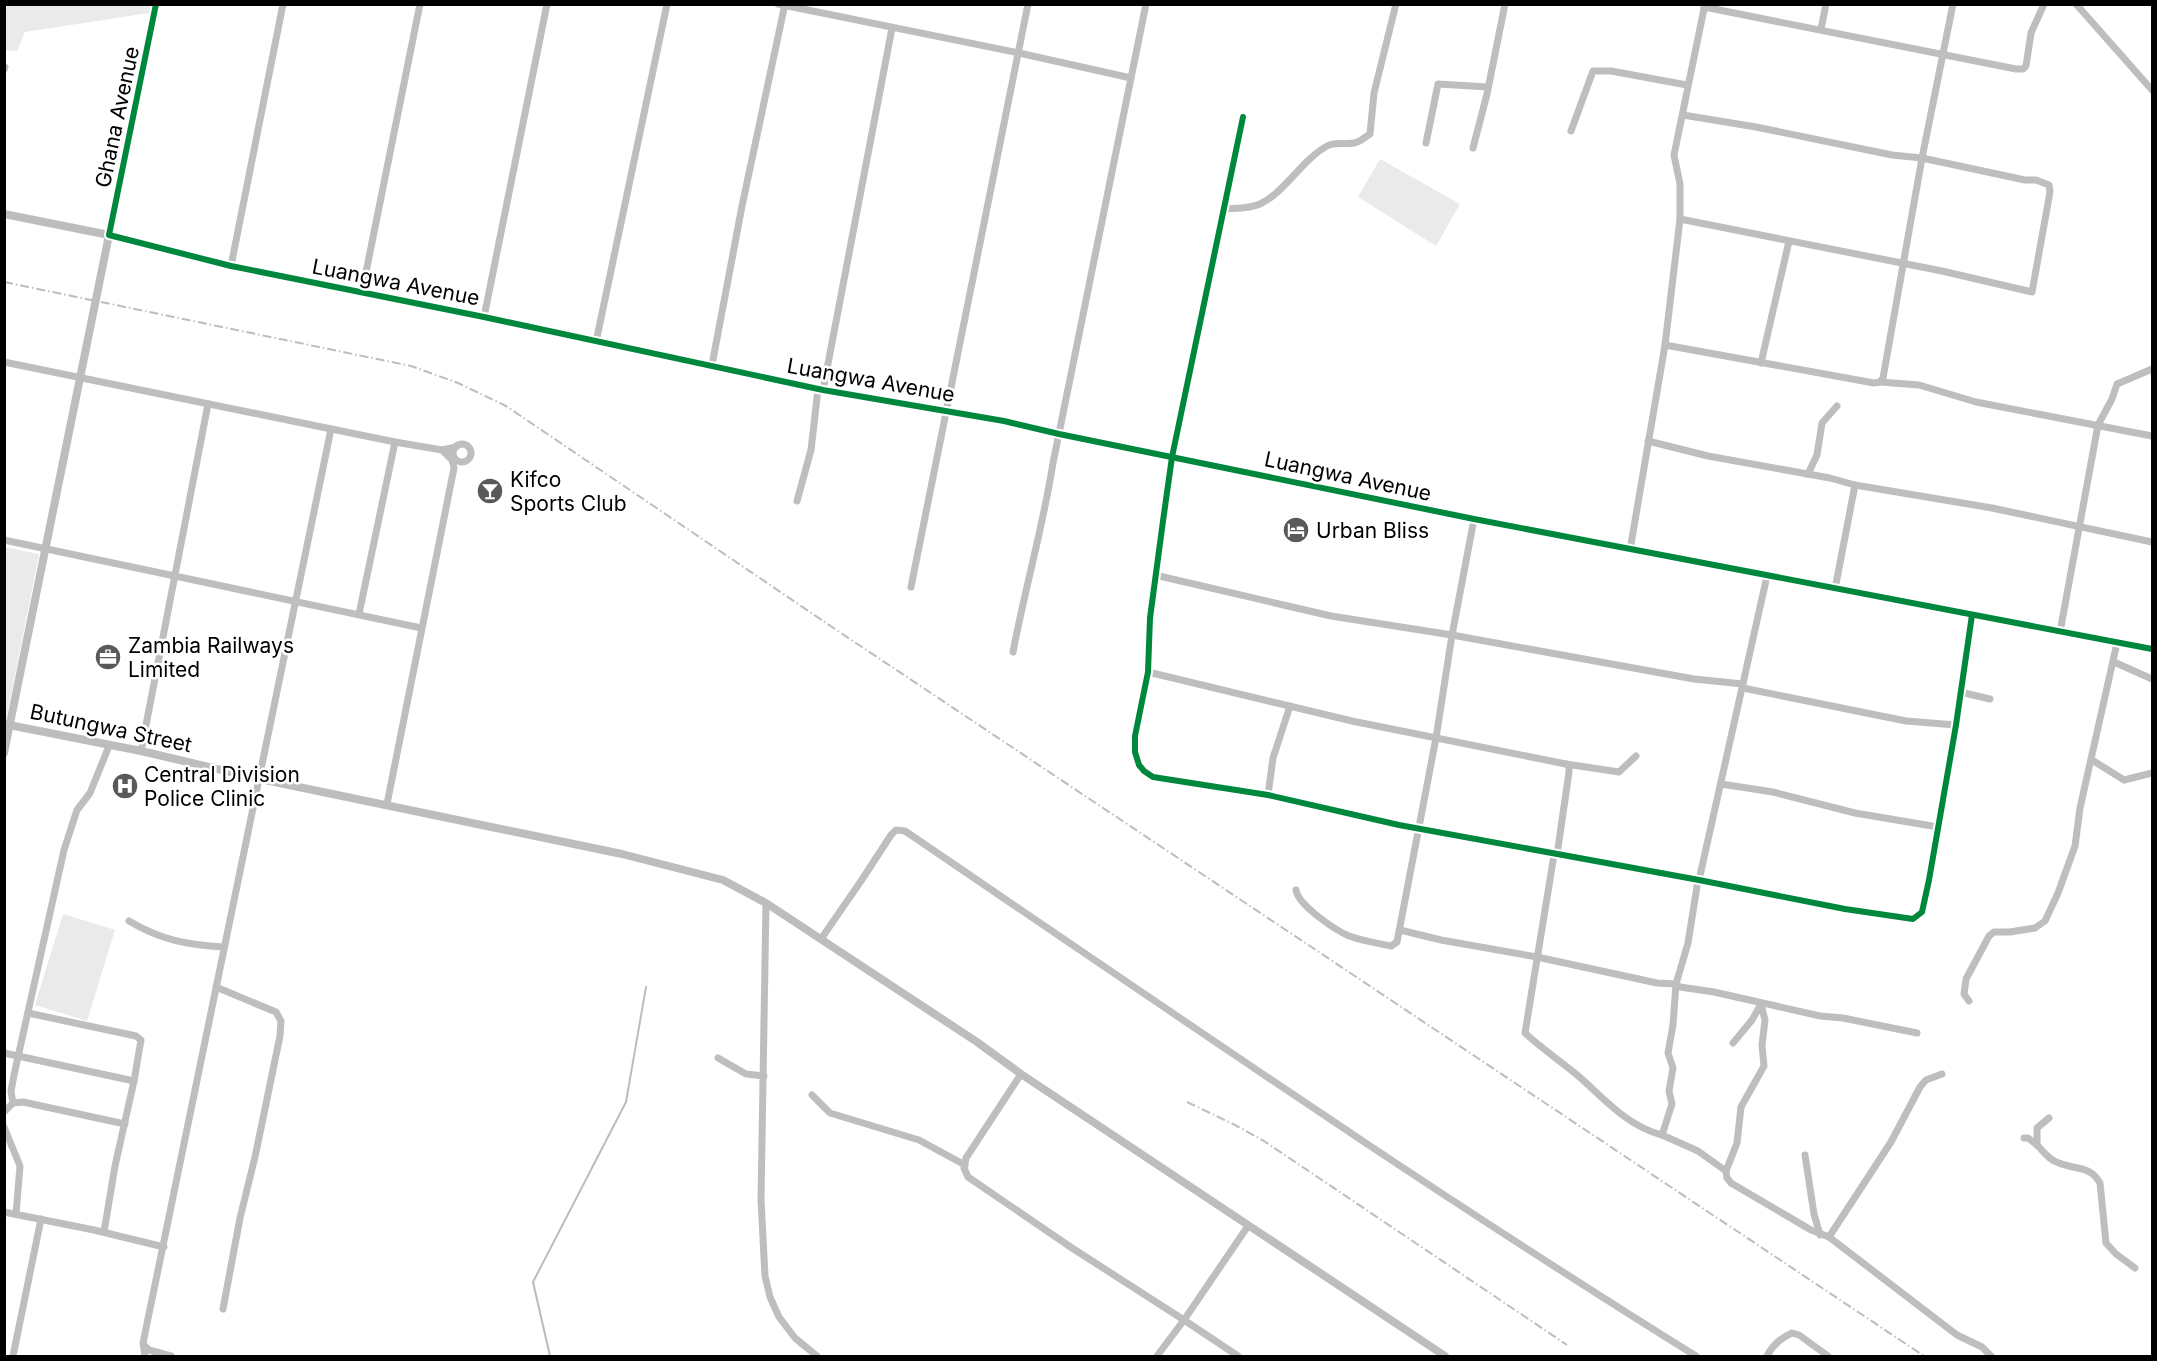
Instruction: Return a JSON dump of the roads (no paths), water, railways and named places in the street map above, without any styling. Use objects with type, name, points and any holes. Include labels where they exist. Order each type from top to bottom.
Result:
[{"type":"main road","name":"Luangwa Avenue","points":[[4,214],[109,235]]},
{"type":"main road","name":"Ghana Avenue","points":[[4,753],[7,725],[46,549],[109,235]]},
{"type":"main road","name":"Butungwa Street","points":[[7,725],[141,751],[622,854],[723,880],[766,903],[977,1042],[1248,1226],[1445,1356]]},
{"type":"street","name":"Ghana Avenue","points":[[109,235],[156,4]]},
{"type":"street","points":[[231,266],[283,4]]},
{"type":"street","points":[[362,291],[420,4]]},
{"type":"street","points":[[484,316],[547,4]]},
{"type":"street","points":[[596,342],[667,4]]},
{"type":"street","points":[[911,587],[1028,4]]},
{"type":"street","points":[[1013,652],[1021,608],[1047,503],[1146,4]]},
{"type":"street","points":[[1224,208],[1242,208],[1261,204],[1319,151],[1341,142],[1352,144],[1370,134],[1374,93],[1396,4]]},
{"type":"street","points":[[1473,148],[1505,4]]},
{"type":"street","points":[[1821,29],[1826,4]]},
{"type":"street","points":[[1880,382],[1883,378],[1922,158],[1953,4]]},
{"type":"street","points":[[1629,550],[1665,345],[1680,219],[1680,184],[1674,155],[1704,6],[2023,69],[2026,66],[2031,33],[2044,4]]},
{"type":"street","points":[[2076,4],[2152,90]]},
{"type":"street","points":[[712,365],[783,5],[1131,78]]},
{"type":"street","points":[[797,501],[811,450],[820,390],[892,28]]},
{"type":"street","points":[[1571,131],[1593,70],[1611,70],[1687,86]]},
{"type":"street","points":[[1426,143],[1438,84],[1488,87]]},
{"type":"street","points":[[1680,219],[2032,292],[2050,192],[2049,185],[2036,180],[1683,115]]},
{"type":"street","points":[[1243,117],[1172,457],[1150,618],[1148,672],[1135,736],[1135,752],[1139,765],[1144,771],[1153,777],[1268,795],[1419,829],[1845,909],[1913,919],[1922,912],[1956,725],[1972,615]]},
{"type":"street","name":"Luangwa Avenue","points":[[109,235],[231,266],[484,316],[820,390],[1004,421],[1629,550],[2152,649]]},
{"type":"street","points":[[1761,363],[1789,241]]},
{"type":"street","points":[[1665,345],[1874,383],[1919,385],[1976,402],[2152,436]]},
{"type":"street","points":[[4,362],[445,453],[458,464]]},
{"type":"street","points":[[2060,632],[2098,425],[2118,384],[2152,369]]},
{"type":"street","points":[[141,751],[208,404]]},
{"type":"street","points":[[1805,473],[1808,474],[1817,454],[1822,423],[1837,406]]},
{"type":"street","points":[[145,1356],[143,1343],[331,429]]},
{"type":"street","points":[[1648,441],[1708,456],[1805,473],[1855,485],[1992,508],[2152,542]]},
{"type":"street","points":[[359,614],[395,442]]},
{"type":"street","points":[[445,453],[464,445],[470,450],[469,458],[458,464]]},
{"type":"street","points":[[387,804],[421,627],[458,464],[453,454],[456,447]]},
{"type":"street","points":[[1835,589],[1855,485]]},
{"type":"street","points":[[1296,890],[1304,904],[1347,935],[1394,946],[1397,942],[1436,738],[1452,635],[1474,519]]},
{"type":"street","points":[[4,540],[421,627]]},
{"type":"street","points":[[1155,575],[1331,616],[1743,686],[1906,721],[1956,725]]},
{"type":"street","points":[[1662,1135],[1672,1104],[1669,1091],[1672,1068],[1668,1053],[1676,984],[1688,943],[1699,880],[1767,576]]},
{"type":"street","points":[[1969,1002],[1964,994],[1966,979],[1989,936],[1994,932],[2036,928],[2045,921],[2058,893],[2075,846],[2080,808],[2117,643]]},
{"type":"street","points":[[2114,662],[2152,679]]},
{"type":"street","points":[[1148,672],[1228,693],[1566,764],[1619,772],[1636,756]]},
{"type":"street","points":[[1960,692],[1990,699]]},
{"type":"street","points":[[1268,795],[1274,758],[1290,706]]},
{"type":"street","points":[[13,1103],[11,1091],[63,850],[77,810],[90,793],[109,746]]},
{"type":"street","points":[[2092,760],[2124,780],[2152,773]]},
{"type":"street","points":[[1566,764],[1569,772],[1525,1033],[1549,1055],[1568,1067],[1623,1116],[1647,1131],[1662,1135],[1705,1156],[1726,1171]]},
{"type":"street","points":[[1721,784],[1773,792],[1855,813],[1938,827]]},
{"type":"street","points":[[820,939],[891,835],[896,830],[905,831],[1173,1014],[1533,1254],[1696,1356]]},
{"type":"street","points":[[766,903],[761,1200],[765,1276],[770,1297],[779,1317],[795,1338],[817,1356]]},
{"type":"street","points":[[129,921],[160,938],[202,946],[224,947]]},
{"type":"street","points":[[1400,930],[1441,940],[1676,984],[1680,987],[1714,992],[1761,1004],[1917,1033]]},
{"type":"street","points":[[216,987],[276,1012],[281,1021],[223,1309]]},
{"type":"street","points":[[1733,1043],[1752,1020],[1761,1004]]},
{"type":"street","points":[[1761,1004],[1766,1020],[1762,1045],[1764,1066],[1744,1098],[1737,1143],[1726,1171],[1727,1178],[1731,1183],[1829,1238],[1957,1335],[1982,1347],[1991,1356]]},
{"type":"street","points":[[28,1013],[138,1037],[141,1043],[115,1166],[104,1232]]},
{"type":"street","points":[[4,1053],[134,1081]]},
{"type":"street","points":[[718,1058],[746,1074],[764,1076]]},
{"type":"street","points":[[1022,1074],[966,1158],[965,1166],[968,1177],[1238,1356]]},
{"type":"street","points":[[1829,1238],[1891,1142],[1920,1087],[1926,1080],[1942,1074]]},
{"type":"street","points":[[813,1095],[830,1113],[919,1140],[965,1166]]},
{"type":"street","points":[[4,1112],[13,1103],[23,1102],[125,1124]]},
{"type":"street","points":[[2037,1145],[2037,1128],[2049,1118]]},
{"type":"street","points":[[4,1127],[21,1166],[16,1214]]},
{"type":"street","points":[[2024,1138],[2028,1138],[2057,1163],[2081,1167],[2096,1176],[2100,1183],[2106,1243],[2116,1254],[2135,1268]]},
{"type":"street","points":[[1804,1155],[1820,1235]]},
{"type":"street","points":[[4,1212],[104,1232],[164,1247]]},
{"type":"street","points":[[13,1356],[41,1219]]},
{"type":"street","points":[[1157,1356],[1248,1226]]},
{"type":"street","points":[[1767,1356],[1783,1337],[1792,1333],[1799,1335],[1828,1356]]},
{"type":"street","points":[[143,1343],[149,1350],[171,1356]]},
{"type":"waterway","points":[[550,1356],[533,1282],[626,1102],[646,987]]},
{"type":"railway","points":[[4,282],[411,366],[458,383],[506,406],[835,629],[1924,1356]]},
{"type":"railway","points":[[1187,1102],[1264,1141],[1567,1345]]},
{"type":"place","name":"Kifco Sports Club","points":[[490,491]]},
{"type":"place","name":"Urban Bliss","points":[[1296,530]]},
{"type":"place","name":"Zambia Railways Limited","points":[[108,657]]},
{"type":"place","name":"Central Division Police Clinic","points":[[125,786]]}]
